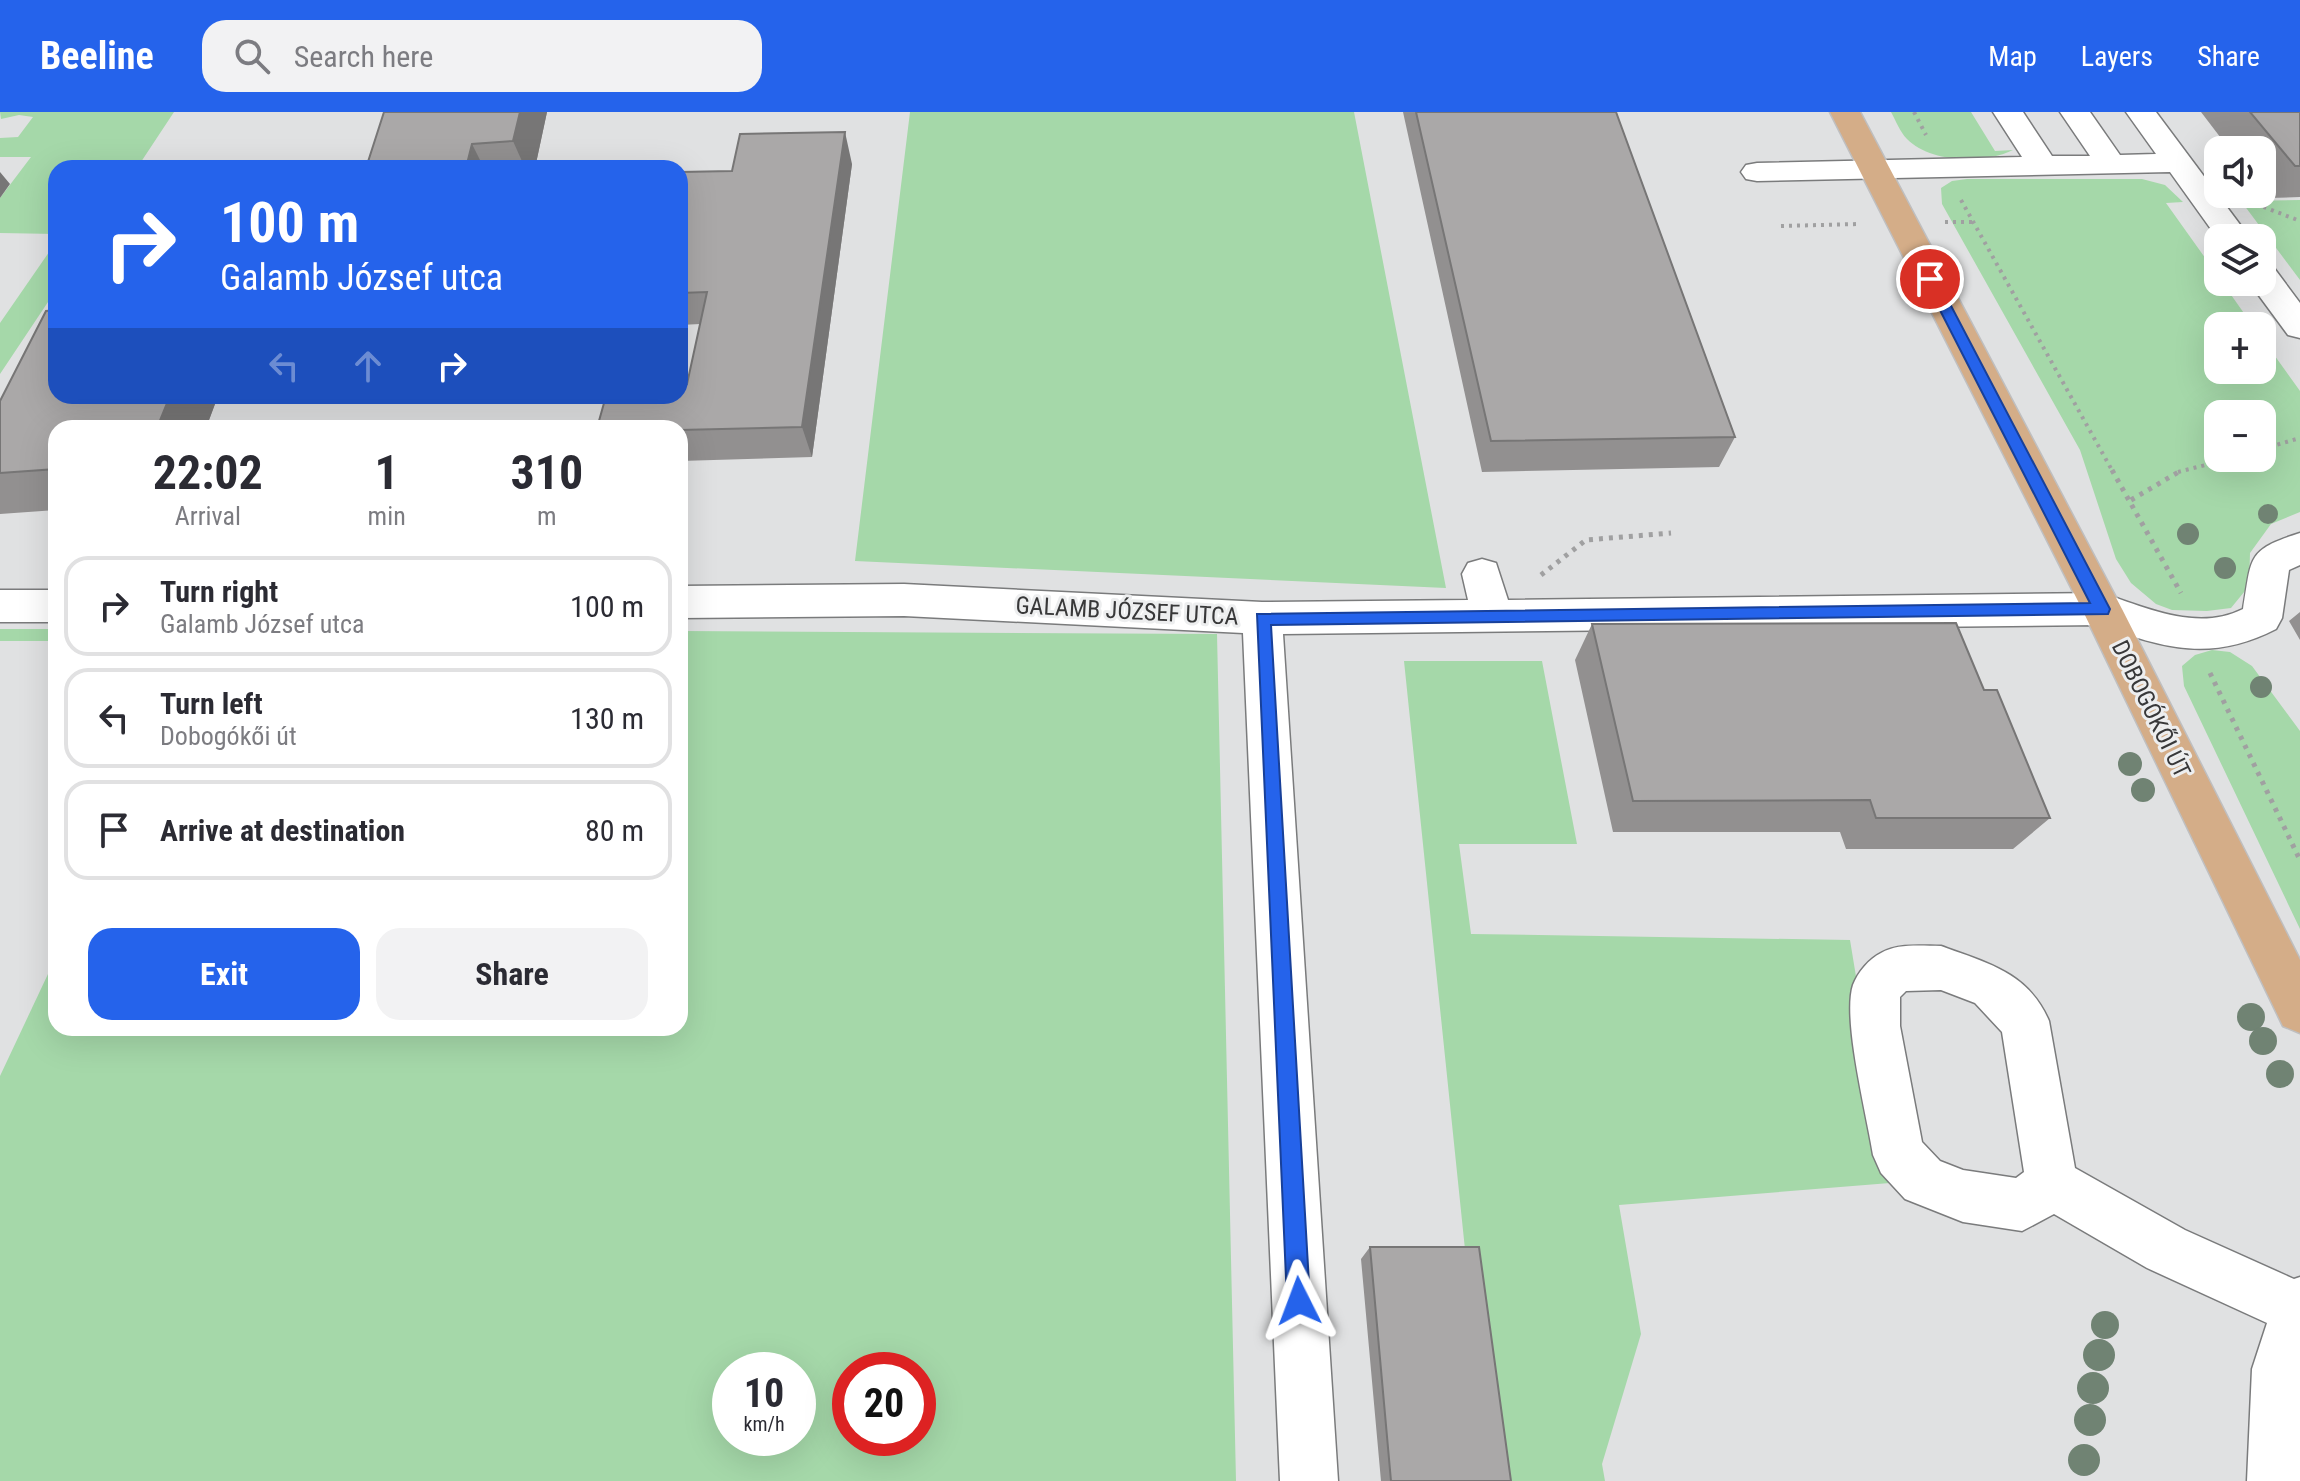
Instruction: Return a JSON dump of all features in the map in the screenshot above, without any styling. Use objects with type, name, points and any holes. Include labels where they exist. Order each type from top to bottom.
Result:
[{"type":"main road","name":"DOBOGÓKŐI ÚT","points":[[1845,112],[2102,609],[2300,1010]]},
{"type":"street","points":[[2008,112],[2043,166]]},
{"type":"street","points":[[2075,112],[2111,164]]},
{"type":"street","points":[[2141,112],[2224,224]]},
{"type":"street","points":[[1757,172],[2179,163]]},
{"type":"street","points":[[2276,295],[2300,327]]},
{"type":"street","points":[[2102,609],[2164,632],[2197,634],[2242,631],[2262,618],[2271,561],[2300,548]]},
{"type":"street","points":[[1482,574],[1491,614]]},
{"type":"street","name":"GALAMB JÓZSEF UTCA","points":[[688,602],[904,600],[1262,618],[2102,609]]},
{"type":"street","points":[[0,606],[48,606]]},
{"type":"street","points":[[1262,618],[1309,1481]]},
{"type":"street","points":[[1941,968],[1992,987],[2025,1021],[2052,1184],[2022,1205],[1963,1196],[1923,1181],[1899,1155],[1876,1026],[1876,988],[1896,969],[1941,968]]},
{"type":"street","points":[[2052,1184],[2166,1249],[2298,1306],[2280,1369],[2276,1481]]},
{"type":"path","points":[[1945,168],[2177,584],[2216,686],[2300,860]]},
{"type":"path","points":[[2268,208],[2300,221]]},
{"type":"path","points":[[1781,226],[1861,224]]},
{"type":"path","points":[[2276,445],[2300,438]]},
{"type":"path","points":[[2131,500],[2184,469],[2204,465]]},
{"type":"path","points":[[1491,614],[1586,540],[1671,533]]},
{"type":"green space","points":[[0,112],[174,112],[142,160],[48,160],[48,234],[0,233],[0,198],[31,157],[0,157],[0,138],[18,137],[33,117],[19,115],[1,119]]},
{"type":"green space","points":[[910,112],[1354,112],[1446,588],[855,561]]},
{"type":"green space","points":[[1891,112],[1971,112],[1995,151],[2013,150],[1973,159],[1929,153],[1907,139]]},
{"type":"green space","points":[[1967,179],[2142,179],[2165,185],[2183,202],[2166,203],[2204,256],[2204,296],[2232,296],[2243,312],[2204,312],[2204,384],[2276,384],[2276,358],[2300,391],[2300,512],[2271,524],[2250,553],[2249,586],[2231,608],[2172,610],[2156,604],[2131,583],[2116,559],[2080,450],[1942,204],[1941,188],[1952,181]]},
{"type":"green space","points":[[2276,200],[2300,200],[2300,280],[2276,248],[2276,224],[2258,224],[2246,208],[2276,208]]},
{"type":"green space","points":[[48,254],[48,302],[0,374],[0,323]]},
{"type":"green space","points":[[0,629],[48,629],[48,641],[0,641]]},
{"type":"green space","points":[[688,631],[1217,634],[1236,1481],[0,1481],[0,1076],[48,974],[48,1036],[688,1036]]},
{"type":"green space","points":[[2212,650],[2230,652],[2252,666],[2300,731],[2300,929],[2184,686],[2182,666],[2195,655]]},
{"type":"green space","points":[[1404,661],[1542,661],[1577,844],[1459,844],[1471,934],[1850,940],[1890,1183],[1619,1205],[1641,1334],[1602,1464],[1605,1481],[1495,1481],[1466,1259]]},
{"type":"building","points":[[384,112],[520,112],[513,141],[472,144],[468,160],[369,160]]},
{"type":"building","points":[[1416,112],[1616,112],[1735,437],[1491,441]]},
{"type":"building","points":[[2250,112],[2300,112],[2300,166],[2295,166],[2276,143],[2276,136],[2270,136]]},
{"type":"building","points":[[845,132],[802,427],[688,430],[688,420],[599,420],[604,404],[688,404],[688,379],[707,292],[688,293],[688,172],[732,171],[740,134]]},
{"type":"building","points":[[46,311],[48,404],[167,404],[160,420],[48,420],[48,470],[0,473],[0,401]]},
{"type":"building","points":[[1956,623],[1984,690],[1997,690],[2050,818],[1876,818],[1870,800],[1633,801],[1592,624]]},
{"type":"building","points":[[1370,1247],[1479,1247],[1511,1481],[1391,1481]]},
{"type":"route","points":[[1299,1301],[1262,618],[2102,609],[1930,279]]}]
